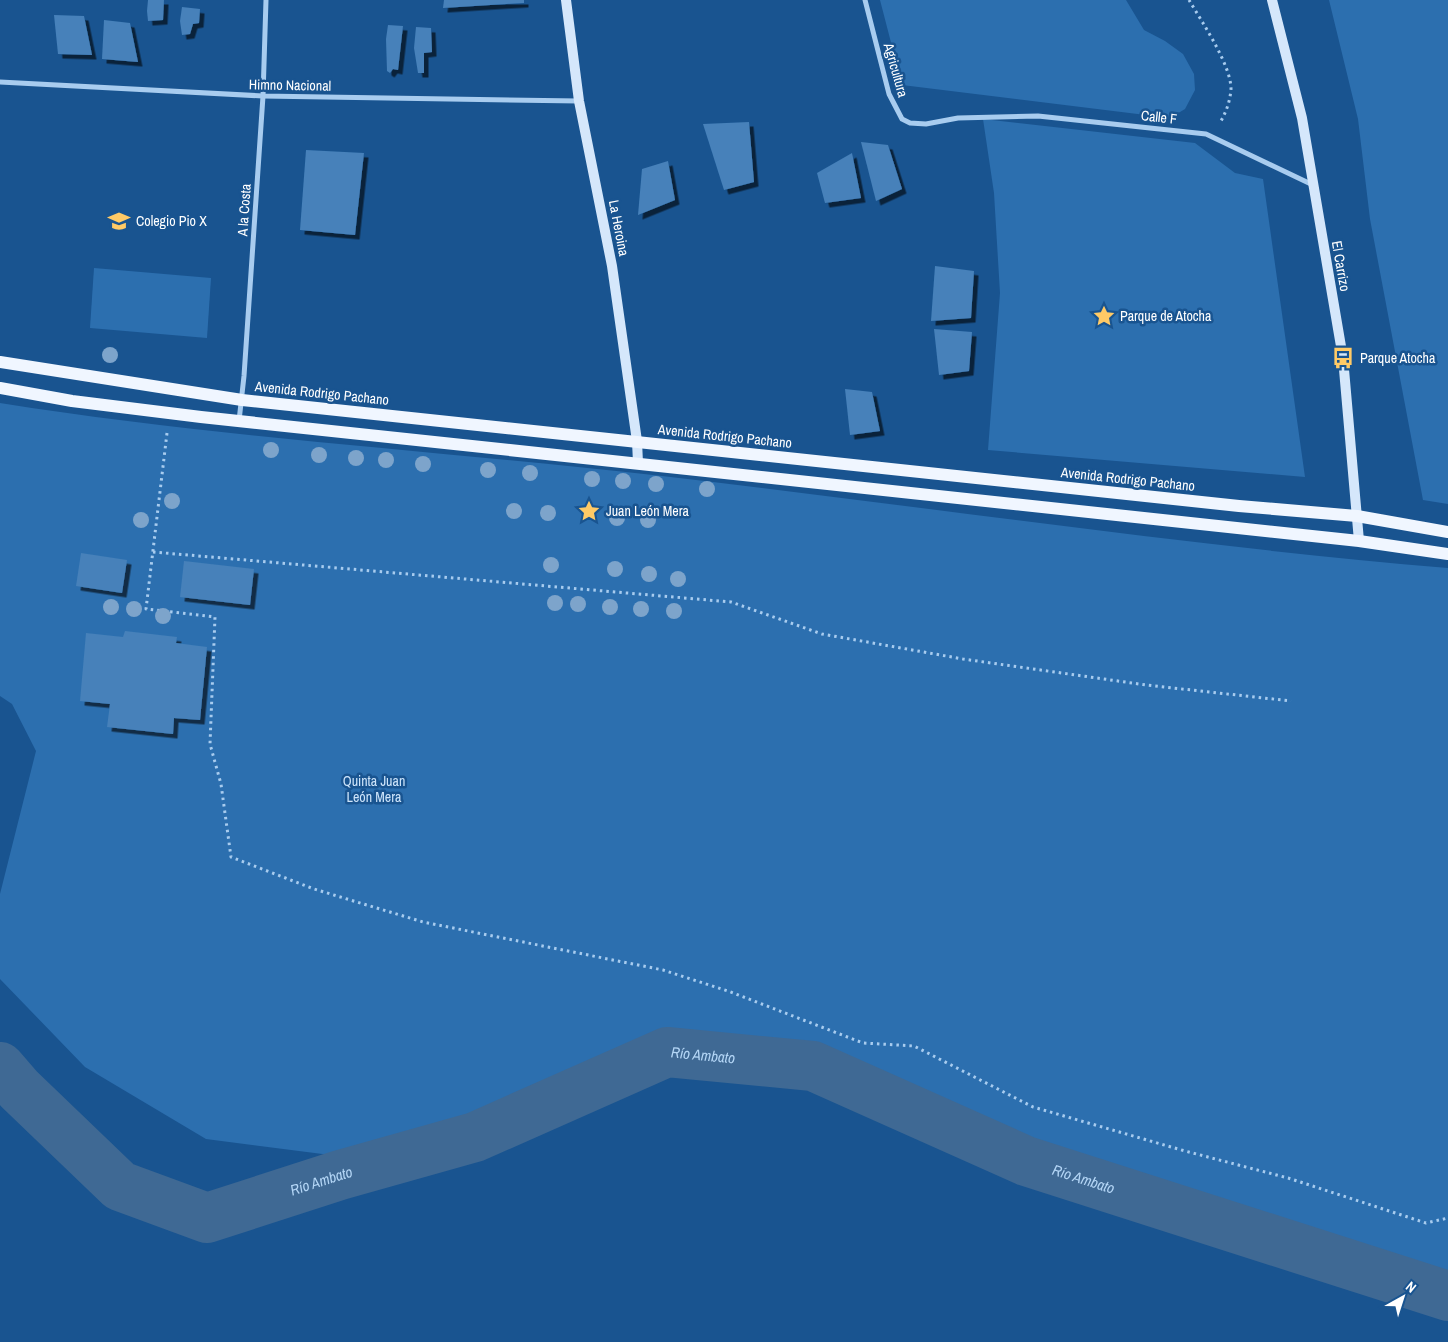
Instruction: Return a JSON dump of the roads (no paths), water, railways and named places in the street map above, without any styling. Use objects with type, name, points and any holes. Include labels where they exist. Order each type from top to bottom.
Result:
[{"type":"main road","name":"Avenida Rodrigo Pachano","points":[[0,362],[242,400],[1238,506],[1357,516],[1448,532]]},
{"type":"main road","points":[[0,388],[72,401],[239,422],[1359,541],[1448,554]]},
{"type":"street","name":"A la Costa","points":[[239,422],[263,96],[266,0]]},
{"type":"street","name":"La Heroina","points":[[566,0],[579,101],[612,266],[637,442],[638,463]]},
{"type":"street","name":"Agricultura","points":[[865,0],[889,94],[902,119],[910,123],[926,124],[958,118]]},
{"type":"street","name":"El Carrizo","points":[[1272,0],[1302,118],[1343,358],[1359,541]]},
{"type":"street","name":"Himno Nacional","points":[[0,82],[263,96],[579,101]]},
{"type":"street","name":"Calle F","points":[[958,118],[1038,116],[1206,134],[1313,185]]},
{"type":"waterway","name":"Río Ambato","points":[[0,1067],[19,1089],[120,1186],[207,1218],[340,1175],[475,1137],[667,1052],[813,1066],[1026,1161],[1448,1296]]},
{"type":"place","name":"Colegio Pio X","points":[[119,221]]},
{"type":"place","name":"Parque de Atocha","points":[[1104,316]]},
{"type":"place","name":"Parque Atocha","points":[[1343,358]]},
{"type":"place","name":"Juan León Mera","points":[[589,511]]},
{"type":"park label","name":"Quinta Juan León Mera","points":[[374,790]]}]
